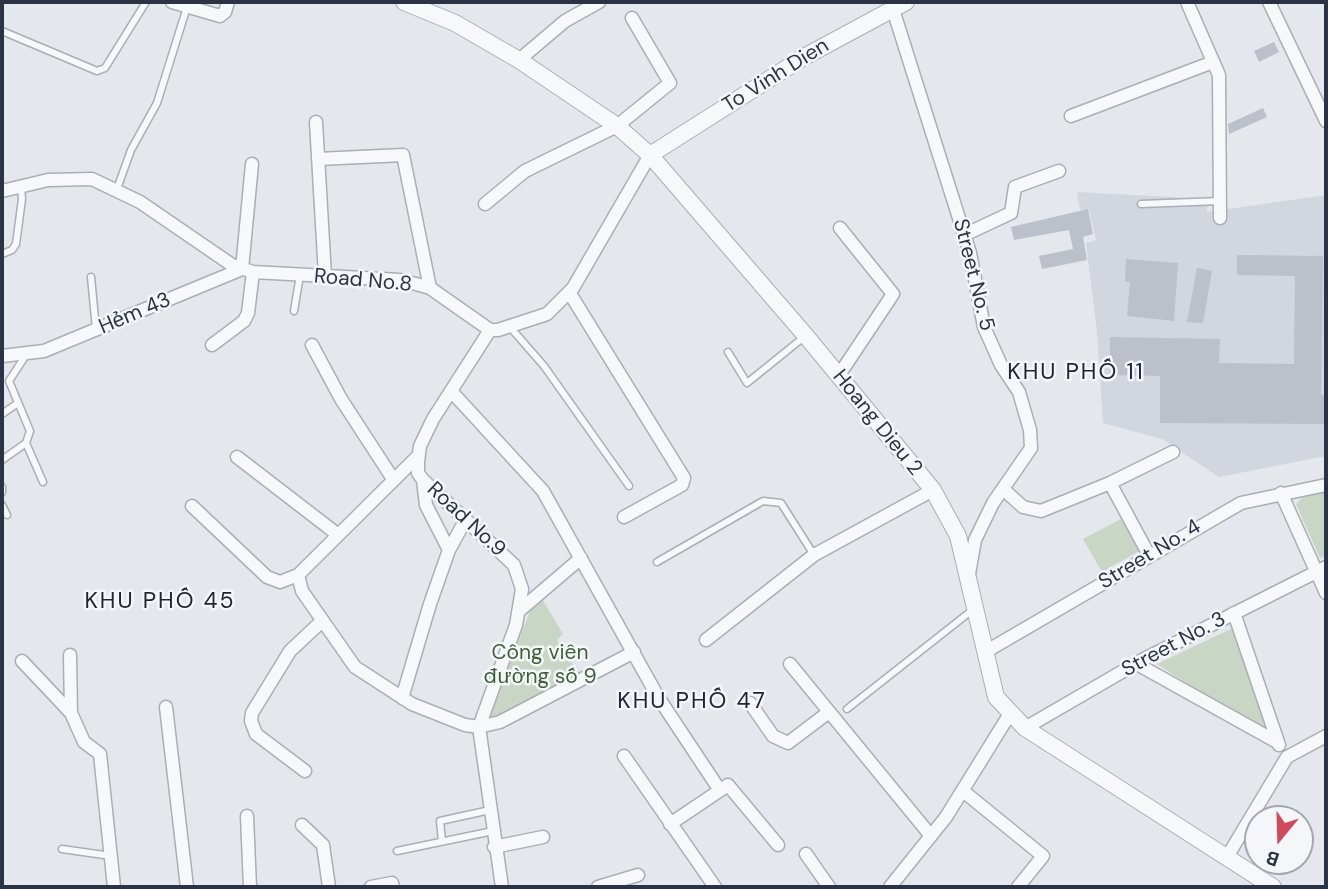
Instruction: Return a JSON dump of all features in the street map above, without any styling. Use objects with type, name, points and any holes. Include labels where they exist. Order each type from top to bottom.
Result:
[{"type":"street","points":[[172,2],[220,16],[228,2]]},
{"type":"street","name":"Hoang Dieu 2","points":[[404,2],[435,8],[519,60],[617,126],[650,155],[806,335],[933,490],[958,537],[969,574],[996,697],[1025,728],[1273,887]]},
{"type":"street","points":[[519,60],[565,21],[599,2]]},
{"type":"street","points":[[1187,2],[1219,75],[1220,218]]},
{"type":"street","points":[[1269,2],[1326,121]]},
{"type":"street","name":"To Vinh Dien","points":[[650,155],[804,57],[897,4]]},
{"type":"street","name":"Street No. 5","points":[[897,4],[964,236],[984,327],[1001,365],[1018,392],[1030,430],[1031,448],[1003,489],[975,540],[969,574]]},
{"type":"street","points":[[485,204],[525,171],[617,126],[670,83],[632,18]]},
{"type":"street","points":[[1071,116],[1213,62]]},
{"type":"street","points":[[316,122],[325,276]]},
{"type":"street","points":[[318,159],[403,155],[430,288]]},
{"type":"street","points":[[489,330],[510,327],[547,314],[569,292],[650,155]]},
{"type":"street","points":[[212,345],[244,321],[248,313],[252,164]]},
{"type":"street","points":[[964,236],[1011,214],[1015,187],[1059,171]]},
{"type":"street","name":"Road No.8","points":[[2,191],[72,178],[92,179],[117,189],[208,251],[248,271],[400,280],[430,288],[489,330]]},
{"type":"street","points":[[839,375],[892,294],[841,228]]},
{"type":"street","name":"Hẻm 43","points":[[3,357],[44,351],[248,271]]},
{"type":"street","points":[[569,292],[684,478],[682,485],[624,517]]},
{"type":"street","name":"Road No.9","points":[[489,330],[419,446],[418,473],[514,565],[522,589],[519,611],[479,727],[494,847],[502,887]]},
{"type":"street","points":[[312,345],[336,390],[393,479]]},
{"type":"street","points":[[451,391],[543,491],[658,697],[719,789]]},
{"type":"street","points":[[1003,489],[1023,507],[1041,511],[1110,483],[1173,452]]},
{"type":"street","points":[[192,506],[267,577],[280,582],[298,575],[418,456]]},
{"type":"street","points":[[237,457],[337,534]]},
{"type":"street","points":[[423,480],[426,505],[449,550]]},
{"type":"street","points":[[1110,483],[1149,555]]},
{"type":"street","name":"Street No. 4","points":[[985,652],[1241,503],[1326,485]]},
{"type":"street","points":[[706,640],[814,555],[933,490]]},
{"type":"street","points":[[1281,493],[1322,569],[1326,593]]},
{"type":"street","points":[[402,698],[449,550],[466,519]]},
{"type":"street","points":[[519,611],[581,558]]},
{"type":"street","name":"Street No. 3","points":[[1025,728],[1137,664],[1322,569]]},
{"type":"street","points":[[298,575],[302,591],[355,667],[402,698],[465,725],[479,727],[500,722],[634,652]]},
{"type":"street","points":[[1234,613],[1277,742],[1287,757]]},
{"type":"street","points":[[306,771],[256,734],[251,721],[252,713],[290,651],[322,621]]},
{"type":"street","points":[[70,655],[71,713]]},
{"type":"street","points":[[22,661],[71,713],[84,742],[100,754],[114,887]]},
{"type":"street","points":[[790,664],[932,835]]},
{"type":"street","points":[[1137,664],[1277,742]]},
{"type":"street","points":[[750,703],[773,736],[788,743],[830,712]]},
{"type":"street","points":[[166,707],[187,887]]},
{"type":"street","points":[[890,887],[963,791],[1012,712]]},
{"type":"street","points":[[1227,857],[1287,757],[1326,736]]},
{"type":"street","points":[[624,756],[715,887]]},
{"type":"street","points":[[670,824],[728,785],[778,845]]},
{"type":"street","points":[[963,791],[1042,856],[1018,887]]},
{"type":"street","points":[[247,816],[250,887]]},
{"type":"street","points":[[302,825],[323,845],[329,887]]},
{"type":"street","points":[[494,847],[542,837]]},
{"type":"street","points":[[806,854],[829,887]]},
{"type":"street","points":[[598,887],[638,875]]},
{"type":"street","points":[[370,887],[392,883],[393,887]]},
{"type":"lane","points":[[2,31],[97,71],[105,68],[146,2]]},
{"type":"lane","points":[[117,189],[131,150],[157,103],[187,7]]},
{"type":"lane","points":[[2,254],[12,250],[16,244],[22,199],[20,186]]},
{"type":"lane","points":[[1141,204],[1220,201]]},
{"type":"lane","points":[[294,312],[300,275]]},
{"type":"lane","points":[[92,277],[96,331]]},
{"type":"lane","points":[[510,327],[544,366],[629,486]]},
{"type":"lane","points":[[727,352],[747,383],[806,335]]},
{"type":"lane","points":[[2,460],[26,443],[30,432],[9,379],[27,354]]},
{"type":"lane","points":[[2,414],[18,403]]},
{"type":"lane","points":[[26,443],[43,482]]},
{"type":"lane","points":[[2,487],[2,492]]},
{"type":"lane","points":[[657,562],[763,501],[781,503],[814,555]]},
{"type":"lane","points":[[2,505],[7,515]]},
{"type":"lane","points":[[847,709],[976,607]]},
{"type":"lane","points":[[442,841],[440,821],[490,810]]},
{"type":"lane","points":[[397,851],[493,831]]},
{"type":"lane","points":[[62,849],[111,856]]},
{"type":"shaded area","points":[[1077,192],[1208,199],[1207,212],[1326,195],[1326,456],[1219,477],[1162,439],[1103,423],[1097,332],[1086,243],[1096,240],[1089,210],[1080,210]]},
{"type":"green space","points":[[1326,492],[1326,555],[1320,558],[1296,504],[1304,496]]},
{"type":"green space","points":[[1125,517],[1141,550],[1102,572],[1083,539]]},
{"type":"green space","name":"Công viên đường số 9","points":[[541,597],[563,634],[557,640],[581,677],[500,720],[492,718],[489,712],[530,611]]},
{"type":"green space","points":[[1235,627],[1277,742],[1157,664]]},
{"type":"building","points":[[1274,42],[1279,52],[1259,62],[1254,51]]},
{"type":"building","points":[[1263,108],[1267,117],[1229,134],[1228,124]]},
{"type":"building","points":[[1088,209],[1093,234],[1083,237],[1087,260],[1042,269],[1039,256],[1073,249],[1069,230],[1014,240],[1011,227]]},
{"type":"building","points":[[1237,255],[1323,256],[1321,395],[1326,395],[1326,424],[1160,423],[1160,376],[1110,375],[1110,337],[1220,339],[1219,363],[1294,364],[1295,276],[1237,275]]},
{"type":"building","points":[[1126,259],[1178,263],[1174,321],[1127,316],[1130,282],[1125,282]]},
{"type":"building","points":[[1197,268],[1212,271],[1203,323],[1187,322]]},
{"type":"district","name":"KHU PHỐ 11","points":[[1076,373]]},
{"type":"district","name":"KHU PHỐ 45","points":[[160,602]]},
{"type":"district","name":"KHU PHỐ 47","points":[[692,702]]}]
